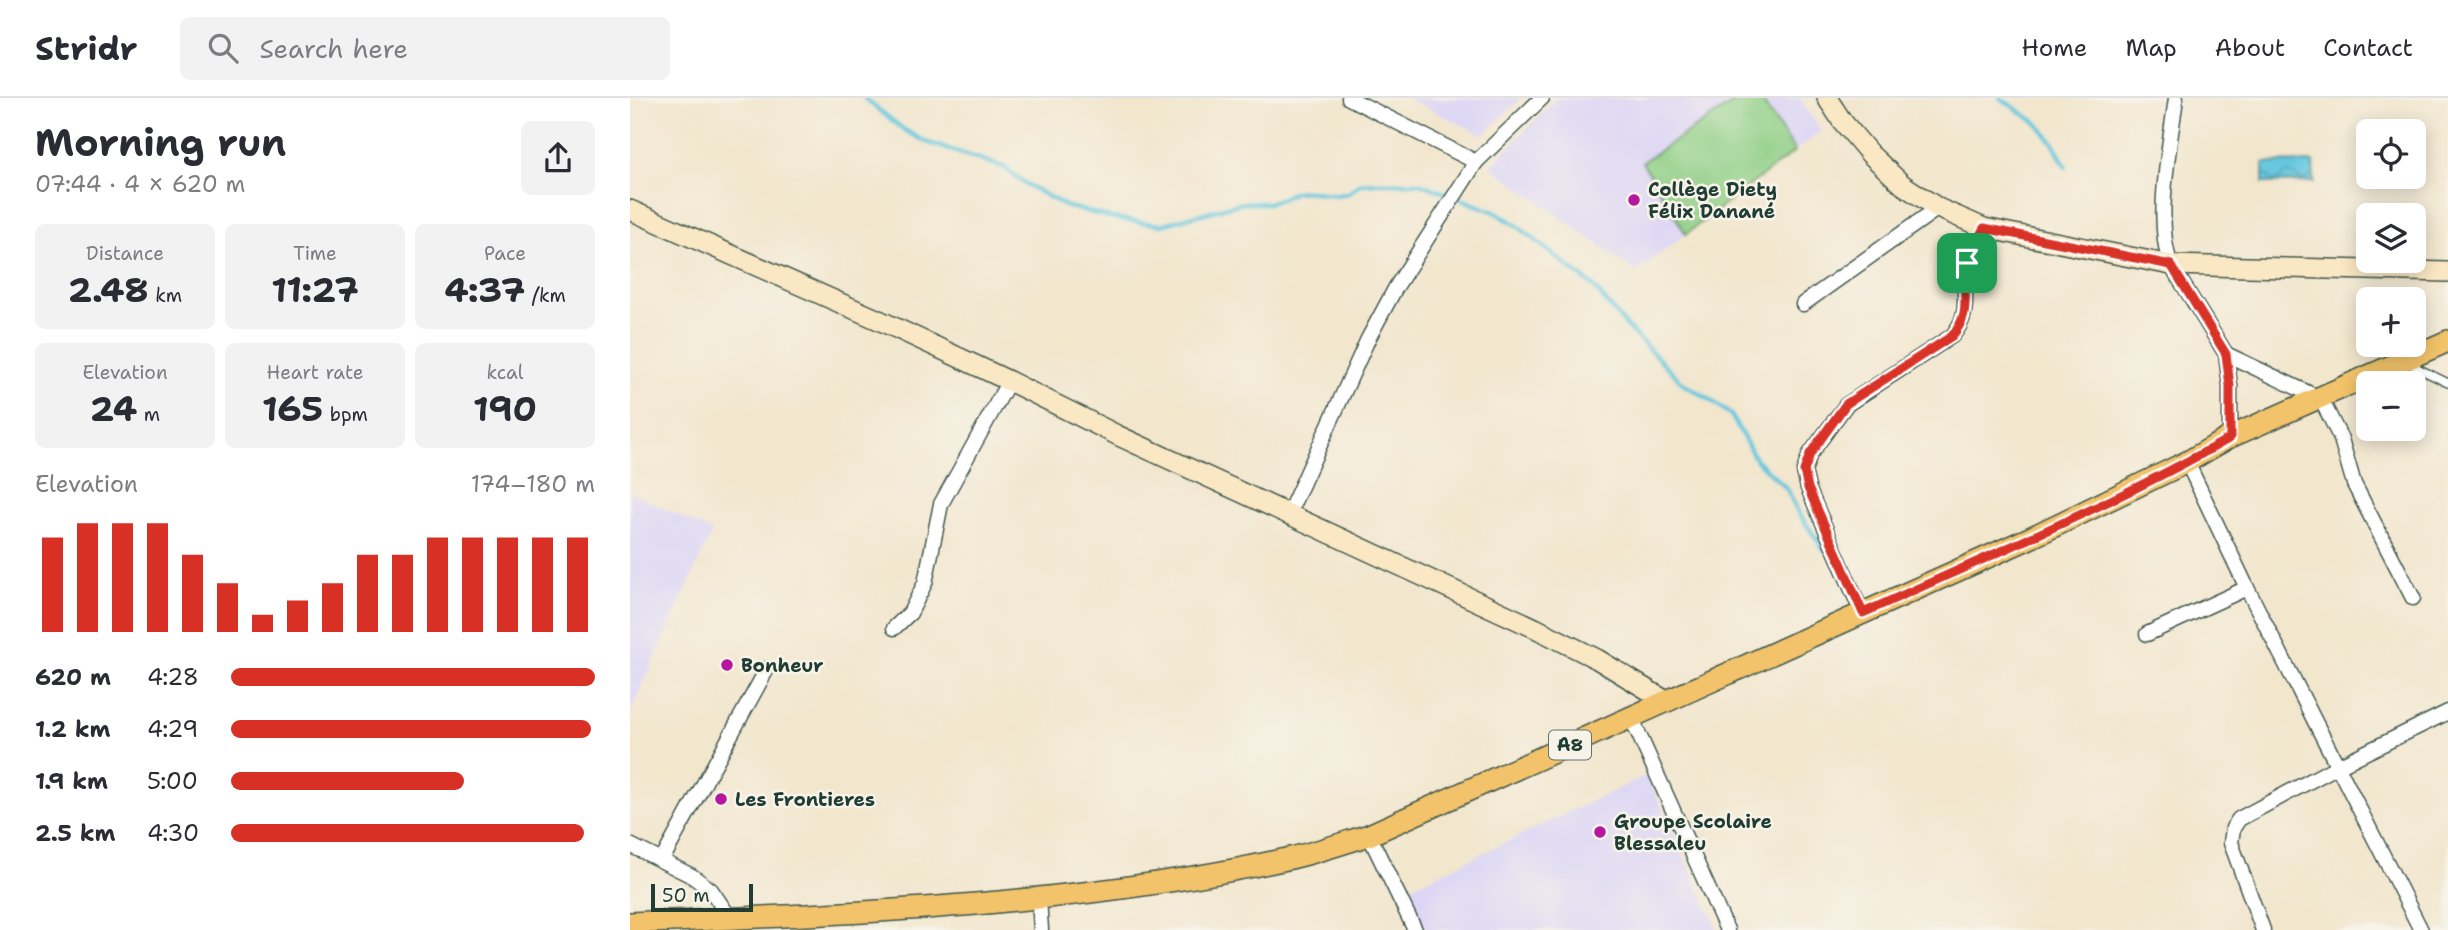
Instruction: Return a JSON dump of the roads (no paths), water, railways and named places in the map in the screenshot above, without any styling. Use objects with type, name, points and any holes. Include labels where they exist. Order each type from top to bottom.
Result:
[{"type":"main road","name":"A8","points":[[630,923],[893,912],[1040,898],[1151,884],[1284,860],[1369,835],[2032,537],[2187,462],[2230,438],[2448,341]]},
{"type":"street","points":[[1349,98],[1476,162]]},
{"type":"street","points":[[1288,515],[1368,339],[1396,287],[1476,162],[1542,98]]},
{"type":"street","points":[[1827,98],[1842,121],[1903,186],[1938,208],[1984,228],[2171,265],[2448,272]]},
{"type":"street","points":[[2176,98],[2166,187],[2165,250],[2171,265],[2226,354],[2230,386],[2230,438]]},
{"type":"street","points":[[1803,304],[1938,208]]},
{"type":"street","points":[[630,210],[881,320],[1117,435],[1574,646],[1666,701]]},
{"type":"street","points":[[1863,613],[1808,488],[1804,467],[1810,454],[1846,404],[1952,336],[1961,326],[1965,311],[1967,263],[1984,228]]},
{"type":"street","points":[[2226,354],[2321,399],[2341,439],[2354,484],[2413,598]]},
{"type":"street","points":[[894,628],[910,613],[925,583],[941,504],[1009,381]]},
{"type":"street","points":[[2187,462],[2247,588],[2421,930]]},
{"type":"street","points":[[2147,634],[2247,588]]},
{"type":"street","points":[[662,860],[767,669]]},
{"type":"street","points":[[2263,930],[2231,844],[2233,828],[2239,819],[2448,712]]},
{"type":"street","points":[[1631,717],[1727,930]]},
{"type":"street","points":[[1369,835],[1415,930]]},
{"type":"street","points":[[630,845],[662,860],[711,890],[730,918]]},
{"type":"street","points":[[1040,898],[1041,930]]},
{"type":"lane","points":[[2403,362],[2448,383]]},
{"type":"water","points":[[2313,162],[2314,182],[2263,183],[2263,163]]},
{"type":"waterway","points":[[864,98],[903,129],[926,142],[1004,167],[1024,183],[1065,206],[1113,218],[1161,225],[1242,203],[1268,203],[1294,192],[1336,195],[1349,193],[1359,184],[1375,183],[1419,183],[1495,212],[1516,225],[1593,286],[1627,327],[1685,385],[1731,415],[1756,460],[1787,489],[1798,512],[1824,550]]},
{"type":"waterway","points":[[2000,98],[2037,123],[2053,143],[2066,167]]},
{"type":"place","name":"Collège Diety Félix Danané","points":[[1634,200]]},
{"type":"place","name":"Bonheur","points":[[727,665]]},
{"type":"place","name":"Les Frontieres","points":[[721,799]]},
{"type":"place","name":"Groupe Scolaire Blessaleu","points":[[1600,832]]}]
